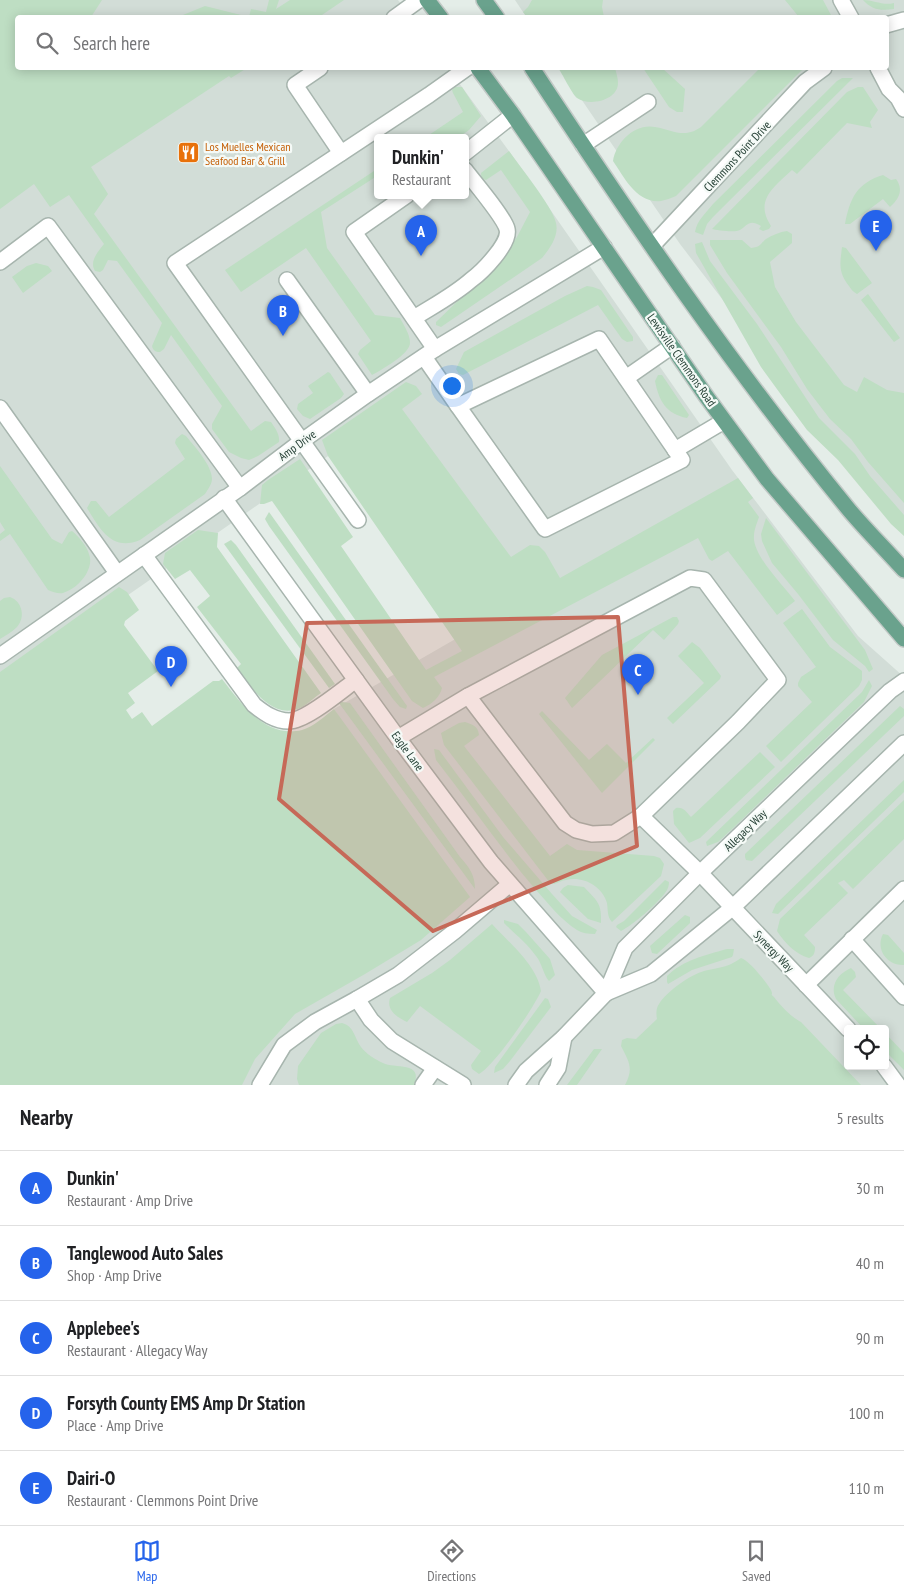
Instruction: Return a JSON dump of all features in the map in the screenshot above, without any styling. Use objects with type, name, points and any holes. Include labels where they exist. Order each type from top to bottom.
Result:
[{"type":"main road","points":[[427,0],[439,15]]},
{"type":"main road","points":[[484,0],[495,15]]},
{"type":"main road","name":"Lewisville Clemmons Road","points":[[479,70],[513,115],[724,421],[767,479],[904,639]]},
{"type":"main road","points":[[533,70],[728,355],[851,512],[904,570]]},
{"type":"street","points":[[398,15],[419,0]]},
{"type":"street","points":[[841,0],[849,15]]},
{"type":"street","points":[[889,24],[904,20]]},
{"type":"street","points":[[317,70],[295,85],[341,153]]},
{"type":"street","points":[[358,520],[175,263],[464,70]]},
{"type":"street","name":"Clemmons Point Drive","points":[[652,246],[805,82],[821,70]]},
{"type":"street","points":[[879,70],[889,89],[898,98],[904,109]]},
{"type":"street","points":[[583,145],[648,102]]},
{"type":"street","points":[[469,150],[513,115]]},
{"type":"street","points":[[414,318],[471,280],[495,256],[507,239],[507,229],[500,217],[469,175]]},
{"type":"street","points":[[401,199],[354,232],[414,318],[429,353],[458,406],[545,529],[682,460],[599,339],[458,406]]},
{"type":"street","points":[[0,262],[48,226],[240,488]]},
{"type":"street","name":"Amp Drive","points":[[0,656],[240,488],[368,394],[429,353],[604,248]]},
{"type":"street","points":[[287,280],[368,394]]},
{"type":"street","points":[[626,378],[672,346]]},
{"type":"street","points":[[0,408],[117,573]]},
{"type":"street","points":[[675,450],[724,421]]},
{"type":"street","name":"Eagle Lane","points":[[224,498],[398,738],[491,862],[606,993]]},
{"type":"street","points":[[144,555],[254,705],[267,715],[290,721],[319,707],[356,680]]},
{"type":"street","points":[[398,738],[468,696],[690,578],[704,580],[778,680],[738,722],[640,816],[614,833],[592,834],[576,830],[566,822],[468,696]]},
{"type":"street","name":"Allegacy Way","points":[[516,1085],[526,1071],[564,1037],[606,993],[625,948],[700,873],[890,691],[904,681]]},
{"type":"street","name":"Allegacy Way","points":[[606,993],[651,974],[732,908],[904,743]]},
{"type":"street","name":"Synergy Way","points":[[640,816],[700,873],[844,1025]]},
{"type":"street","points":[[260,1085],[284,1045],[315,1022],[398,975],[455,931],[510,884]]},
{"type":"street","points":[[806,984],[904,888]]},
{"type":"street","points":[[852,939],[904,997]]},
{"type":"street","points":[[358,999],[371,1020],[392,1041],[463,1085]]},
{"type":"street","points":[[547,1085],[558,1068],[564,1037]]},
{"type":"street","points":[[423,1085],[435,1068]]},
{"type":"street","points":[[887,1070],[898,1085]]},
{"type":"highlighted area","points":[[618,617],[637,846],[433,931],[279,799],[307,623]]},
{"type":"shaded area","points":[[74,0],[398,0],[409,15],[62,15]]},
{"type":"shaded area","points":[[515,0],[904,0],[904,526],[869,491],[680,244],[561,70],[889,70],[889,15],[525,15]]},
{"type":"shaded area","points":[[20,70],[449,70],[517,162],[732,470],[858,636],[904,677],[904,1085],[226,1085],[265,1029],[448,894],[334,709],[523,600],[390,413],[0,684],[0,95]]},
{"type":"green space","points":[[0,0],[102,0],[92,15],[15,15],[15,70],[244,70],[231,78],[229,76],[91,167],[108,194],[94,214],[251,431],[265,421],[271,422],[279,436],[279,442],[249,460],[229,452],[212,429],[212,424],[222,406],[171,335],[164,349],[160,352],[154,350],[152,346],[162,323],[117,261],[108,260],[103,270],[100,272],[95,271],[93,267],[94,260],[104,244],[69,195],[50,207],[34,184],[0,209]]},
{"type":"green space","points":[[269,0],[279,0],[276,9],[290,0],[344,0],[322,15],[250,15],[251,9],[266,12]]},
{"type":"green space","points":[[532,0],[603,0],[604,15],[525,15],[523,12]]},
{"type":"green space","points":[[785,0],[823,0],[831,15],[797,15]]},
{"type":"green space","points":[[863,0],[886,4],[894,3],[894,9],[877,9]]},
{"type":"green space","points":[[205,6],[241,15],[183,15]]},
{"type":"green space","points":[[559,70],[615,70],[618,81],[617,89],[608,98],[589,102],[582,101],[575,96]]},
{"type":"green space","points":[[644,70],[664,70],[685,89],[683,112],[677,112],[669,107]]},
{"type":"green space","points":[[758,70],[802,70],[676,196],[661,201],[652,201],[645,198],[632,188],[613,161],[622,141],[640,128],[655,127],[684,133],[695,131]]},
{"type":"green space","points":[[842,78],[853,78],[713,217],[707,224],[703,235],[695,232],[700,220],[713,204]]},
{"type":"green space","points":[[455,87],[462,87],[481,116],[463,134],[430,134],[463,112],[452,90]]},
{"type":"green space","points":[[863,87],[878,110],[870,122],[872,128],[847,123],[797,174],[792,170],[779,182],[765,201],[766,217],[771,226],[769,229],[763,231],[759,229],[761,226],[749,223],[738,231],[712,229],[847,92]]},
{"type":"green space","points":[[509,151],[543,197],[554,216],[557,228],[553,242],[542,258],[441,327],[436,325],[436,322],[493,267],[517,237],[530,212],[501,170],[486,180],[482,177],[481,173]]},
{"type":"green space","points":[[374,171],[374,178],[321,212],[327,248],[375,315],[400,318],[409,336],[409,347],[394,361],[372,375],[358,354],[371,341],[306,248],[241,292],[225,270]]},
{"type":"green space","points":[[883,175],[891,180],[896,179],[900,187],[896,201],[890,207],[883,199],[850,224],[845,224],[849,207],[856,193],[867,182]]},
{"type":"green space","points":[[787,231],[792,234],[792,243],[770,262],[775,287],[796,322],[844,385],[857,392],[864,377],[887,390],[904,393],[904,503],[868,462],[851,439],[830,419],[807,389],[781,347],[727,273],[710,245],[710,240],[742,240],[751,248],[754,248],[771,236]]},
{"type":"green space","points":[[702,242],[710,261],[757,324],[819,418],[855,454],[870,476],[904,515],[904,536],[891,524],[838,460],[807,430],[761,367],[696,253],[695,244]]},
{"type":"green space","points":[[842,247],[846,248],[872,283],[857,294],[845,281],[841,272]]},
{"type":"green space","points":[[36,263],[48,266],[52,271],[23,293],[12,277],[27,266]]},
{"type":"green space","points":[[587,286],[601,290],[633,337],[633,341],[627,342],[622,339],[598,305],[463,375],[459,374],[456,369],[464,352],[565,296]]},
{"type":"green space","points":[[868,294],[900,338],[894,342],[861,300]]},
{"type":"green space","points":[[328,372],[344,394],[310,419],[303,416],[297,409],[298,404],[313,393],[308,386]]},
{"type":"green space","points":[[658,375],[662,375],[689,415],[687,418],[674,413],[665,406],[655,381]]},
{"type":"green space","points":[[406,382],[416,386],[422,394],[402,409],[511,557],[530,545],[539,546],[545,552],[560,578],[738,478],[753,498],[748,502],[759,517],[754,536],[758,552],[795,601],[777,615],[728,551],[712,561],[709,559],[698,538],[434,677],[442,688],[441,691],[435,700],[423,708],[412,701],[272,501],[260,504],[262,485],[300,459],[353,537],[341,546],[426,670],[462,651],[328,456],[322,440]]},
{"type":"green space","points":[[182,434],[198,450],[209,468],[212,481],[205,494],[140,540],[130,543],[114,541],[102,531],[87,508],[91,501],[96,501],[109,517],[185,459],[175,443],[176,439]]},
{"type":"green space","points":[[0,466],[52,539],[62,544],[69,532],[72,531],[86,548],[89,554],[90,566],[84,578],[69,591],[59,593],[48,590],[10,534],[0,541],[0,534],[5,530],[0,522]]},
{"type":"green space","points":[[269,512],[407,706],[406,709],[400,707],[393,699],[269,526],[265,519]]},
{"type":"green space","points":[[766,518],[865,650],[873,669],[869,672],[865,666],[833,640],[772,563],[762,541],[761,534]]},
{"type":"green space","points":[[198,530],[218,533],[217,547],[321,693],[302,707],[281,710],[272,706],[256,693],[237,668],[241,664],[197,607],[210,596],[190,570],[175,579],[163,564],[165,553]]},
{"type":"green space","points":[[231,540],[335,684],[329,688],[224,544]]},
{"type":"green space","points":[[119,587],[127,592],[139,610],[125,621],[124,625],[158,671],[128,693],[135,703],[126,710],[132,719],[142,712],[152,726],[213,681],[222,679],[255,717],[277,729],[289,731],[306,729],[334,709],[470,897],[421,940],[295,1014],[255,1059],[242,1085],[0,1085],[0,672]]},
{"type":"green space","points":[[10,597],[20,606],[21,619],[17,627],[0,639],[0,601]]},
{"type":"green space","points":[[802,609],[830,647],[862,671],[862,680],[859,686],[781,762],[766,746],[812,702],[798,686],[798,683],[801,677],[816,667],[783,623]]},
{"type":"green space","points":[[673,617],[677,617],[678,624],[664,640],[653,630],[572,708],[565,698],[602,655]]},
{"type":"green space","points":[[692,642],[700,648],[721,676],[673,724],[667,718],[704,683],[678,656]]},
{"type":"green space","points":[[869,680],[872,686],[864,702],[730,831],[718,842],[707,846],[706,842],[862,692]]},
{"type":"green space","points":[[339,703],[350,703],[469,868],[473,875],[475,889]]},
{"type":"green space","points":[[900,706],[904,709],[904,716],[752,861],[746,860],[745,854]]},
{"type":"green space","points":[[542,711],[589,760],[607,744],[626,763],[653,738],[655,740],[602,793],[539,714]]},
{"type":"green space","points":[[465,722],[473,725],[479,735],[464,746],[550,856],[567,844],[577,850],[654,856],[660,858],[664,864],[661,876],[612,922],[608,916],[607,903],[596,887],[585,881],[572,879],[554,884],[550,883],[444,745],[441,733],[459,723]]},
{"type":"green space","points":[[434,749],[439,750],[503,837],[552,894],[572,916],[597,930],[595,934],[581,932],[571,926],[536,890],[436,760]]},
{"type":"green space","points":[[760,752],[775,767],[700,838],[689,843],[674,824],[673,811],[676,808],[681,808],[691,817]]},
{"type":"green space","points":[[904,780],[904,792],[778,914],[772,913],[776,904]]},
{"type":"green space","points":[[904,800],[904,839],[853,889],[844,880],[838,883],[848,893],[804,935],[815,947],[814,954],[809,958],[795,951],[777,931],[780,919]]},
{"type":"green space","points":[[665,880],[669,882],[668,889],[651,908],[621,931],[616,927],[624,921]]},
{"type":"green space","points":[[568,885],[584,887],[592,896],[598,903],[601,911],[601,923],[588,919],[560,892]]},
{"type":"green space","points":[[685,915],[690,917],[690,923],[657,954],[652,953],[650,946]]},
{"type":"green space","points":[[504,920],[518,924],[550,959],[555,975],[549,981],[536,956],[504,923]]},
{"type":"green space","points":[[492,924],[528,963],[534,972],[541,991],[513,1036],[486,1069],[479,1074],[472,1069],[471,1065],[481,1051],[420,1006],[407,1022],[393,1013],[389,1002],[390,998],[450,960]]},
{"type":"green space","points":[[883,934],[888,935],[904,953],[904,965],[892,963],[884,956],[881,945]]},
{"type":"green space","points":[[727,949],[734,949],[732,957],[692,970],[668,984],[667,976],[673,970],[695,959]]},
{"type":"green space","points":[[741,958],[749,963],[766,982],[772,995],[783,1008],[801,1022],[844,1067],[844,1070],[847,1070],[861,1085],[625,1085],[630,1069],[621,1046],[622,1040],[627,1038],[636,1039],[657,1019],[657,1007],[667,994],[679,984],[698,973]]},
{"type":"green space","points":[[851,968],[855,972],[856,977],[843,990],[877,1025],[860,1025],[836,999],[834,989],[836,980]]},
{"type":"green space","points":[[545,998],[548,999],[551,1007],[510,1061],[503,1069],[494,1073],[495,1067]]},
{"type":"green space","points":[[342,1023],[351,1029],[365,1052],[380,1062],[406,1067],[415,1072],[414,1085],[299,1085],[297,1079],[298,1066],[321,1033],[336,1024]]},
{"type":"green space","points":[[889,1037],[904,1053],[904,1070],[889,1055]]},
{"type":"green space","points":[[594,1049],[602,1049],[577,1085],[567,1085]]},
{"type":"place","name":"Los Muelles Mexican Seafood Bar & Grill","points":[[189,153]]},
{"type":"place","name":"Dairi-O","points":[[876,251]]},
{"type":"place","name":"Dunkin'","points":[[421,256]]},
{"type":"place","name":"Tanglewood Auto Sales","points":[[283,336]]},
{"type":"place","name":"Forsyth County EMS Amp Dr Station","points":[[171,687]]},
{"type":"place","name":"Applebee's","points":[[638,695]]}]
